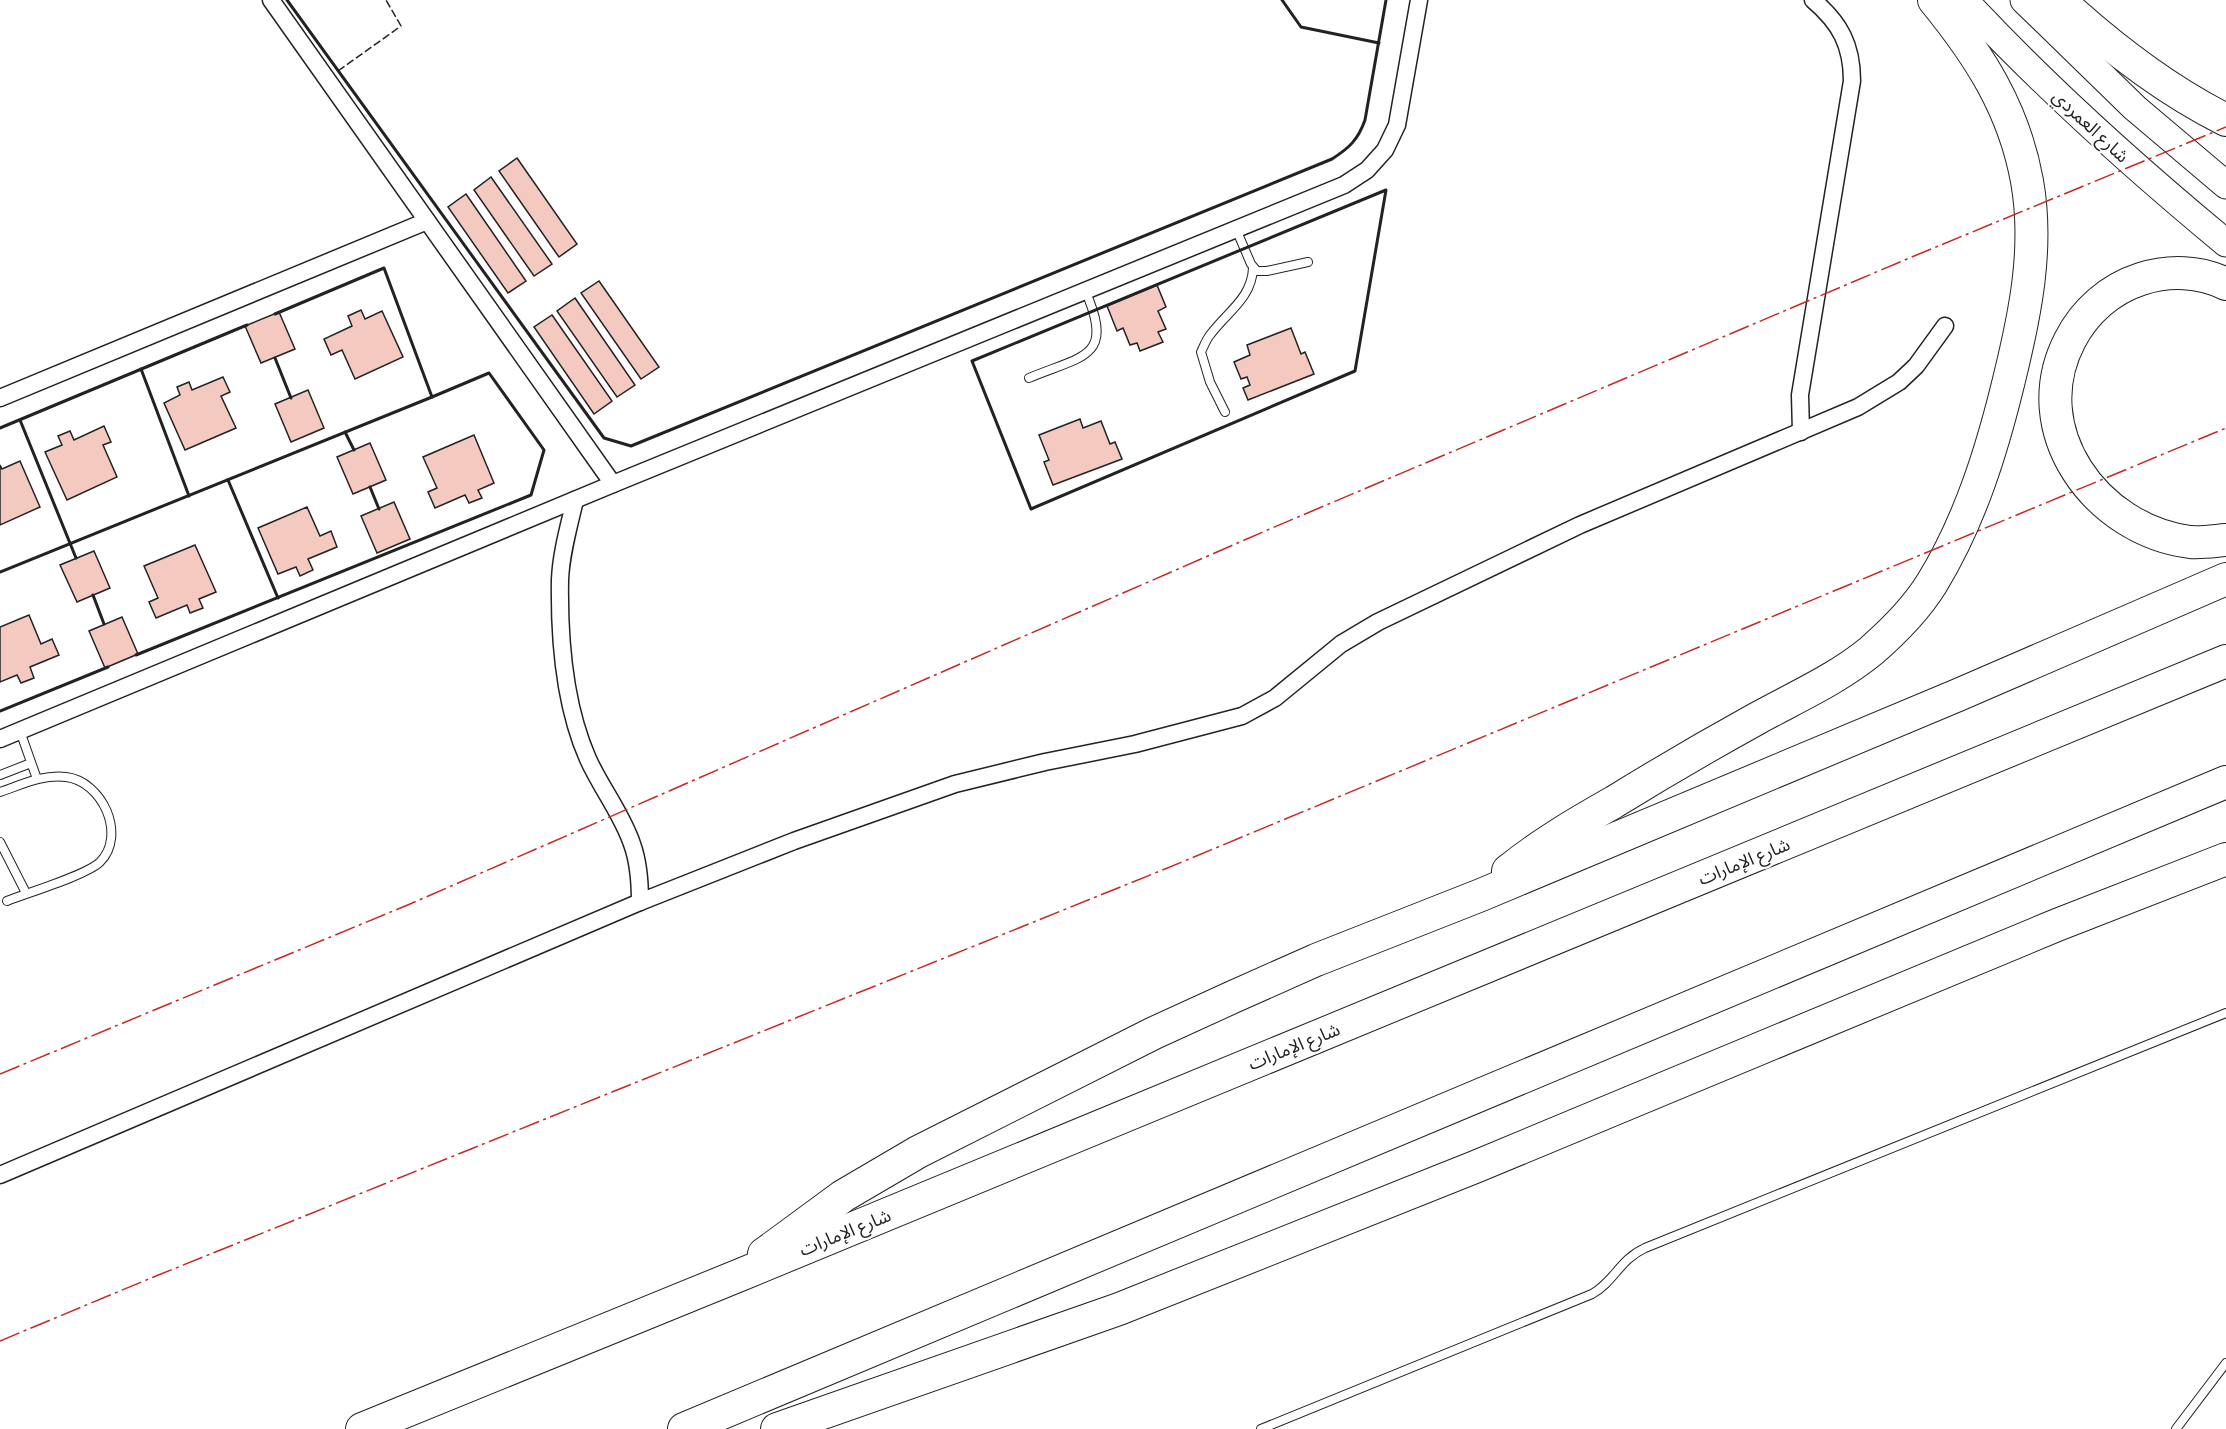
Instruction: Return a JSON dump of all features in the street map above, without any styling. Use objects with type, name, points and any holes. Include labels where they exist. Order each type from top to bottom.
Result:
[{"type":"highway","points":[[1481,895],[1518,863],[1558,835],[1668,769],[1852,665],[1870,652],[1903,621],[1930,585],[1947,556],[1967,512],[1992,443],[2019,339],[2030,274],[2031,207],[2020,153],[2002,101],[1975,52],[1934,0]]},
{"type":"highway","points":[[2059,0],[2127,56],[2189,99],[2226,120]]},
{"type":"highway","points":[[2226,284],[2197,274],[2174,273],[2151,276],[2129,283],[2109,295],[2091,310],[2076,328],[2065,349],[2058,372],[2055,396],[2057,420],[2063,442],[2073,464],[2090,488],[2110,508],[2135,525],[2162,536],[2191,542],[2226,540]]},
{"type":"highway","points":[[740,1275],[773,1246],[816,1214],[880,1173],[1154,1033],[1326,956],[1481,895],[2226,579]]},
{"type":"highway","name":"شارع الإمارات","points":[[362,1429],[2226,661]]},
{"type":"highway","points":[[684,1429],[2226,782]]},
{"type":"highway","points":[[777,1429],[1130,1305],[1475,1167],[2057,925],[2226,859]]},
{"type":"main road","name":"شارع العمردي","points":[[1964,0],[2074,111],[2157,186],[2226,243]]},
{"type":"main road","points":[[2024,0],[2127,101],[2226,185]]},
{"type":"street","points":[[271,0],[613,484]]},
{"type":"street","points":[[0,740],[613,484],[1344,185],[1367,170],[1385,150],[1396,125],[1419,0]]},
{"type":"street","points":[[1801,432],[1800,395],[1852,81],[1851,56],[1845,39],[1834,22],[1813,0]]},
{"type":"street","points":[[1,395],[427,221]]},
{"type":"street","points":[[0,1175],[640,902],[794,841],[955,784],[1045,762],[1135,744],[1242,716],[1275,698],[1341,644],[1378,622],[1580,525],[1858,407],[1899,382],[1916,366],[1945,326]]},
{"type":"street","points":[[575,500],[565,541],[560,579],[564,666],[573,713],[588,759],[632,843],[640,872],[640,902]]},
{"type":"lane","points":[[1225,412],[1210,382],[1201,352],[1209,336],[1247,293],[1253,276],[1253,268],[1235,228]]},
{"type":"lane","points":[[1253,268],[1262,272],[1308,262]]},
{"type":"lane","points":[[1029,378],[1085,355],[1095,344],[1097,322],[1084,290]]},
{"type":"lane","points":[[20,731],[38,779]]},
{"type":"lane","points":[[0,775],[31,763]]},
{"type":"lane","points":[[0,792],[38,779],[53,776],[69,777],[85,784],[98,796],[107,811],[111,838],[109,848],[97,865],[7,900]]},
{"type":"lane","points":[[0,842],[26,893]]},
{"type":"lane","points":[[1261,1429],[1592,1294],[1607,1284],[1625,1260],[1645,1248],[2226,1012]]},
{"type":"lane","points":[[2176,1429],[2226,1363]]},
{"type":"building","points":[[517,158],[577,244],[559,257],[499,171]]},
{"type":"building","points":[[491,177],[552,264],[534,276],[474,190]]},
{"type":"building","points":[[466,194],[526,281],[508,293],[448,207]]},
{"type":"building","points":[[599,281],[659,367],[641,379],[581,293]]},
{"type":"building","points":[[1157,285],[1166,307],[1158,311],[1166,329],[1158,332],[1163,342],[1140,351],[1137,343],[1130,345],[1123,328],[1117,331],[1107,306]]},
{"type":"building","points":[[575,298],[635,385],[617,397],[557,311]]},
{"type":"building","points":[[361,310],[365,319],[382,311],[403,357],[355,379],[342,350],[331,355],[324,339],[352,326],[348,316]]},
{"type":"building","points":[[279,312],[295,349],[261,363],[245,326]]},
{"type":"building","points":[[552,315],[612,401],[594,414],[534,327]]},
{"type":"building","points":[[1291,328],[1301,354],[1305,352],[1314,374],[1248,400],[1243,388],[1250,385],[1247,377],[1241,379],[1234,362],[1250,355],[1247,345]]},
{"type":"building","points":[[223,377],[230,392],[221,396],[236,428],[185,450],[164,403],[180,395],[177,387],[189,382],[192,390]]},
{"type":"building","points":[[308,390],[324,428],[291,442],[275,404]]},
{"type":"building","points":[[1080,419],[1083,428],[1101,421],[1110,444],[1115,442],[1122,459],[1053,485],[1044,462],[1049,460],[1039,435]]},
{"type":"building","points":[[104,426],[111,442],[103,445],[117,477],[67,500],[45,452],[62,445],[58,436],[70,431],[74,440]]},
{"type":"building","points":[[474,435],[494,483],[478,490],[482,498],[469,503],[465,495],[435,508],[428,492],[437,488],[423,457]]},
{"type":"building","points":[[370,443],[386,480],[353,494],[337,457]]},
{"type":"building","points":[[20,461],[40,507],[0,525],[0,465],[2,469]]},
{"type":"building","points":[[394,502],[410,539],[377,553],[361,516]]},
{"type":"building","points":[[307,507],[320,536],[331,531],[337,547],[308,559],[313,570],[300,576],[296,567],[278,574],[258,528]]},
{"type":"building","points":[[195,545],[216,592],[199,599],[203,608],[190,613],[187,605],[156,618],[149,602],[158,598],[144,566]]},
{"type":"building","points":[[94,551],[110,588],[77,602],[60,565]]},
{"type":"building","points":[[29,615],[41,644],[52,639],[59,655],[30,667],[34,678],[21,683],[17,675],[0,682],[0,627]]},
{"type":"building","points":[[122,617],[138,654],[105,668],[89,631]]},
{"type":"fence","points":[[338,71],[401,26],[386,0]]},
{"type":"wall","points":[[287,0],[604,438],[631,446],[1332,159],[1352,143],[1365,120],[1386,0]]},
{"type":"wall","points":[[1282,0],[1301,27],[1379,43]]},
{"type":"wall","points":[[1386,190],[1355,371],[1031,509],[972,361],[1386,190]]},
{"type":"wall","points":[[136,655],[531,495],[544,450],[489,373],[432,397],[384,268],[275,314]]},
{"type":"wall","points":[[0,428],[247,325]]},
{"type":"wall","points":[[275,358],[291,398]]},
{"type":"wall","points":[[141,369],[189,496]]},
{"type":"wall","points":[[0,572],[432,397]]},
{"type":"wall","points":[[20,420],[76,558]]},
{"type":"wall","points":[[345,432],[354,450]]},
{"type":"wall","points":[[228,480],[278,598]]},
{"type":"wall","points":[[370,487],[379,509]]},
{"type":"wall","points":[[93,595],[104,624]]},
{"type":"wall","points":[[0,711],[108,667]]},
{"type":"power","points":[[0,1074],[410,904],[1272,528],[1907,259],[2226,127]]},
{"type":"power","points":[[0,1341],[1165,869],[2226,428]]}]
